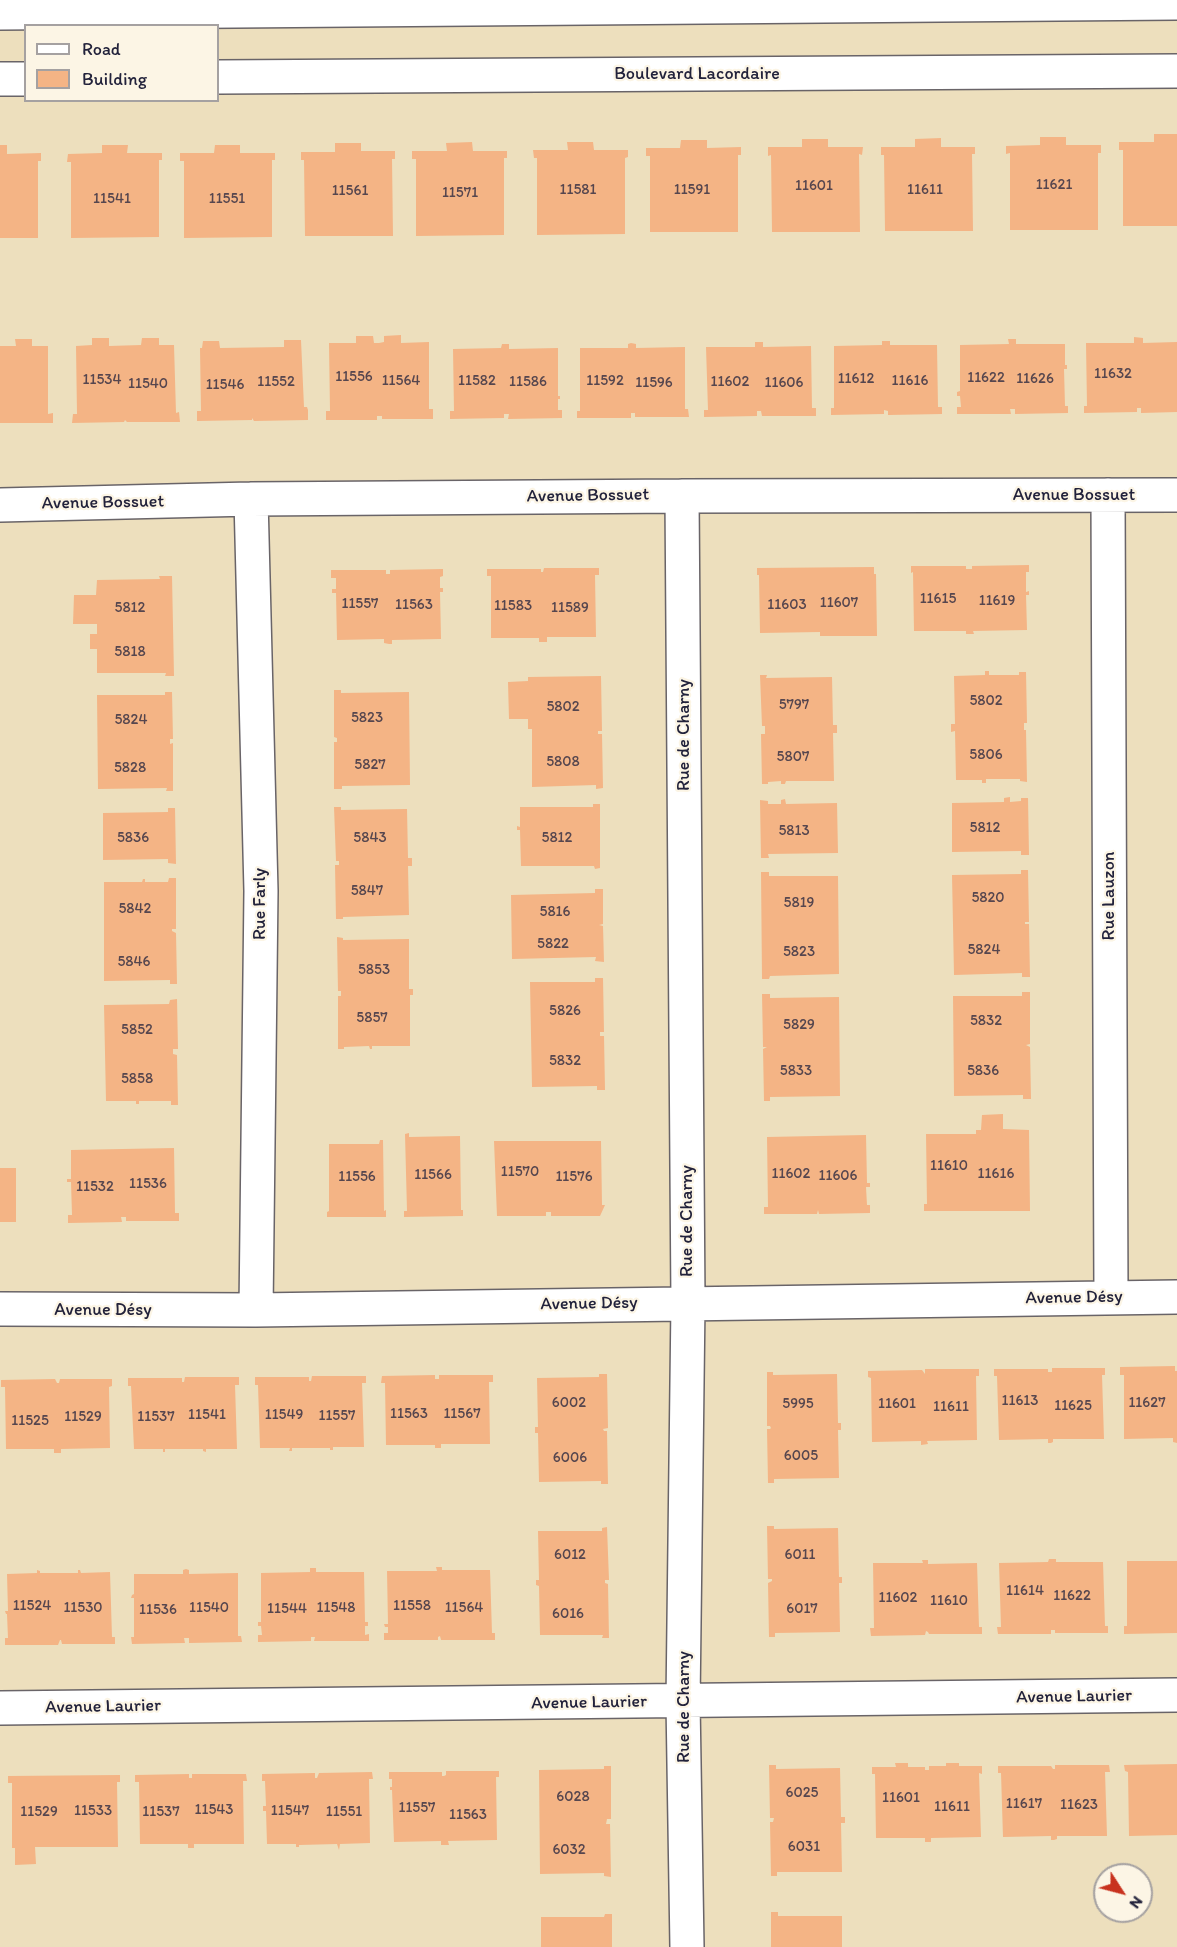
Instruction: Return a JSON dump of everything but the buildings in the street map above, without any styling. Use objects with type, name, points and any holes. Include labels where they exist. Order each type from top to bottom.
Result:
[{"type":"street","points":[[0,13],[920,2],[1177,3]]},
{"type":"street","name":"Boulevard Lacordaire","points":[[219,78],[1177,71]]},
{"type":"street","points":[[0,79],[24,79]]},
{"type":"street","name":"Rue Lauzon","points":[[1108,495],[1111,1298]]},
{"type":"street","name":"Avenue Bossuet","points":[[0,505],[251,499],[1177,495]]},
{"type":"street","name":"Rue de Charny","points":[[682,496],[688,1303],[683,1702],[687,1947]]},
{"type":"street","name":"Rue Farly","points":[[251,499],[261,891],[256,1310]]},
{"type":"street","name":"Avenue Désy","points":[[0,1310],[256,1310],[1177,1297]]},
{"type":"street","name":"Avenue Laurier","points":[[0,1708],[1177,1695]]}]
